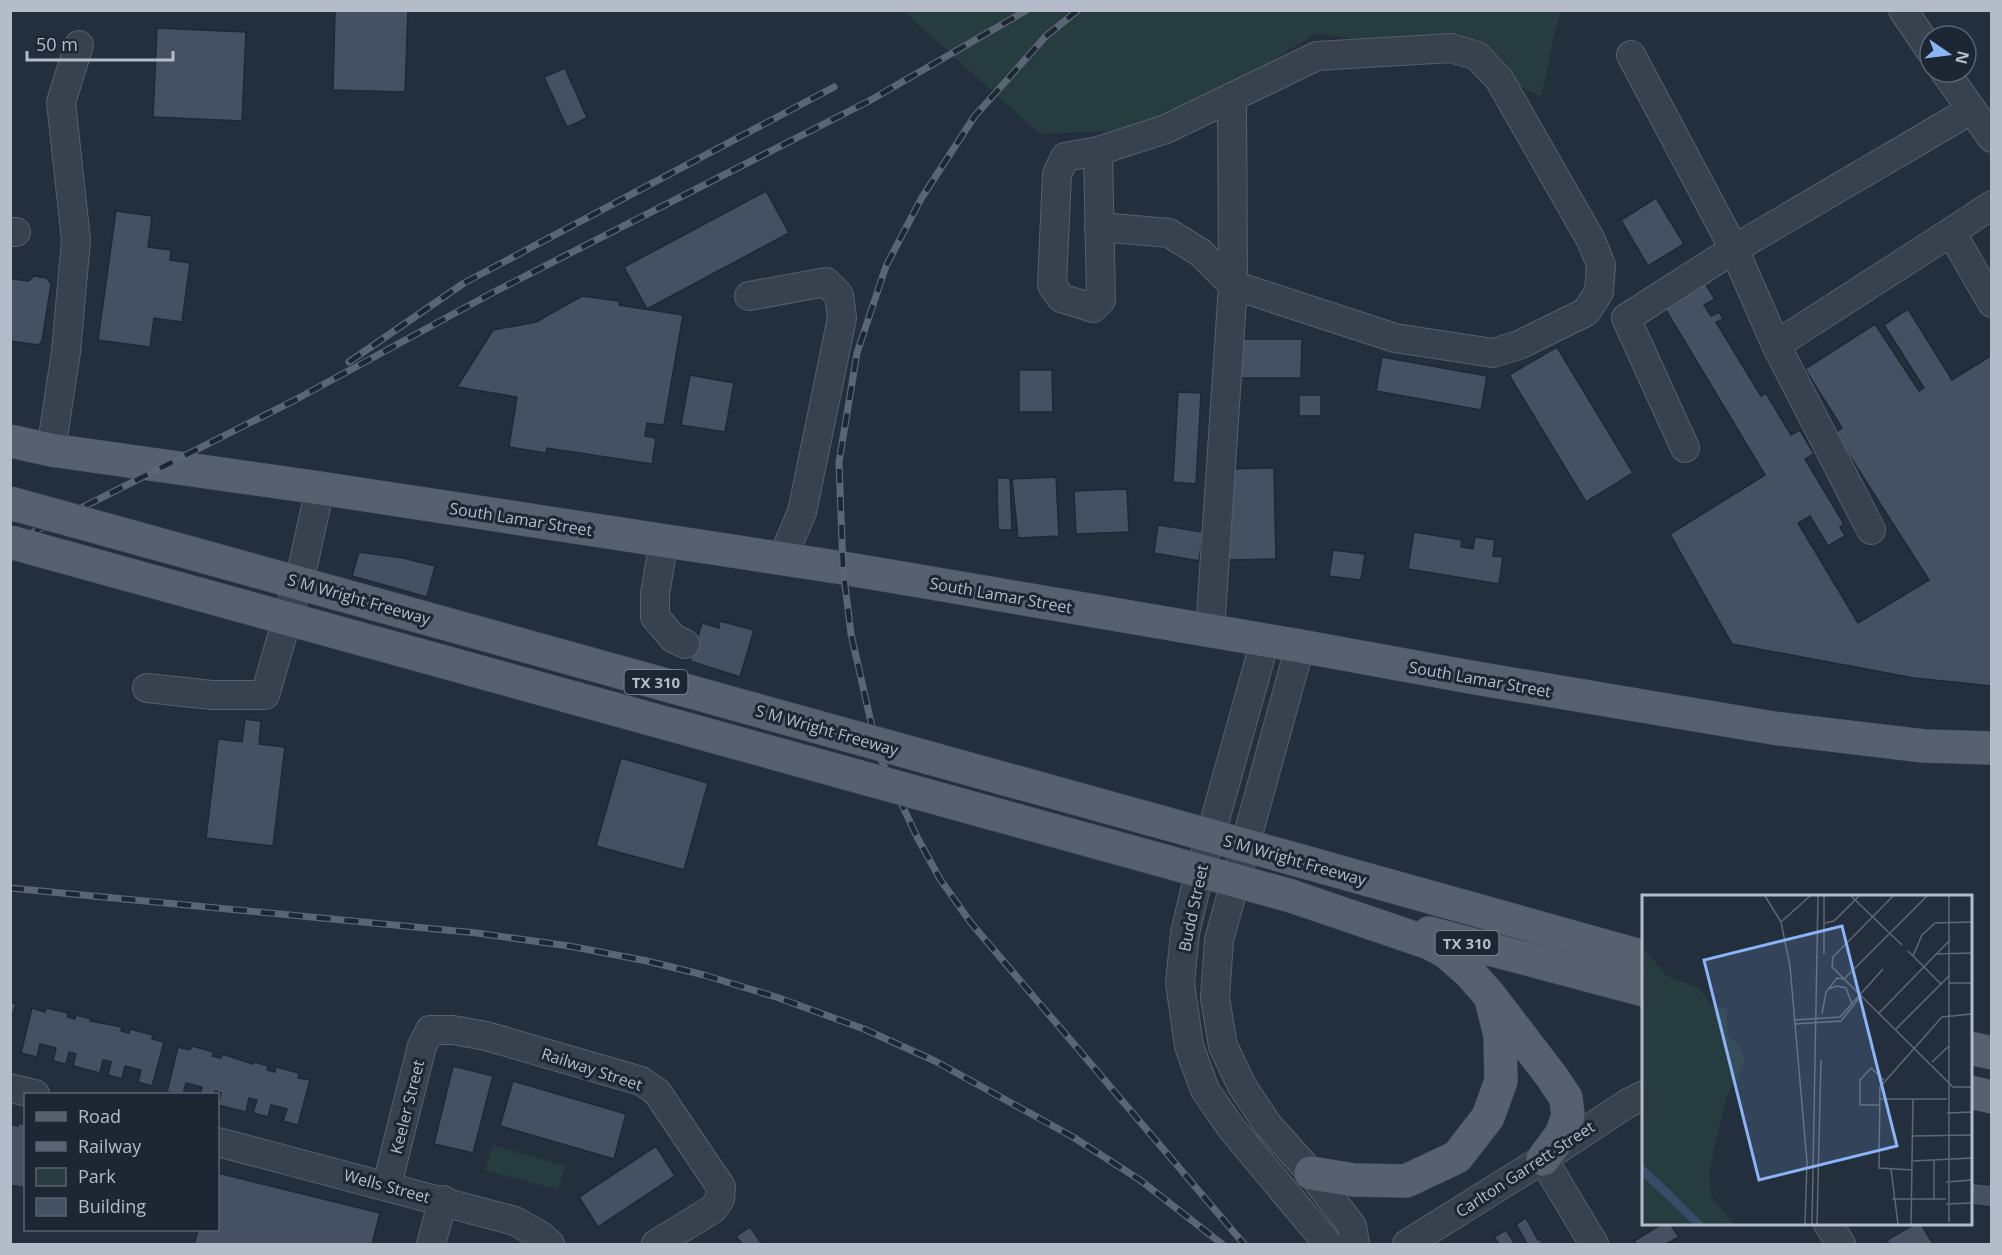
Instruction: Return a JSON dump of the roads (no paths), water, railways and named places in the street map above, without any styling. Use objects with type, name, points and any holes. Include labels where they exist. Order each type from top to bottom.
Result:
[{"type":"main road","name":"South Lamar Street","points":[[10,441],[51,450],[320,488],[782,559],[1773,728],[1924,746],[1992,748]]},
{"type":"main road","name":"S M Wright Freeway","points":[[10,503],[1642,956]]},
{"type":"main road","name":"TX 310","points":[[10,542],[1291,896],[1642,989]]},
{"type":"main road","points":[[1291,896],[1429,943],[1446,952],[1469,972],[1490,996],[1566,1098],[1568,1116],[1561,1135],[1543,1159]]},
{"type":"main road","points":[[1311,1173],[1354,1180],[1406,1180],[1457,1157],[1488,1118],[1501,1081],[1500,1035],[1490,996]]},
{"type":"main road","points":[[1972,1048],[1992,1053]]},
{"type":"main road","points":[[1972,1092],[1992,1097]]},
{"type":"street","points":[[1903,10],[1918,32]]},
{"type":"street","points":[[51,450],[66,352],[76,240],[61,102],[78,45]]},
{"type":"street","points":[[1098,151],[1099,227],[1101,300],[1093,308],[1062,298],[1052,285],[1057,174],[1065,157],[1098,151],[1166,129],[1317,56],[1451,48],[1477,56],[1499,79],[1591,240],[1601,265],[1599,292],[1586,312],[1519,345],[1493,353],[1395,338],[1233,285],[1201,253],[1169,233],[1099,227]]},
{"type":"street","points":[[1631,55],[1734,249],[1776,345],[1871,530]]},
{"type":"street","points":[[1953,84],[1992,138]]},
{"type":"street","points":[[1210,631],[1233,285],[1232,97]]},
{"type":"street","points":[[1686,448],[1626,318],[1734,249],[1971,110]]},
{"type":"street","points":[[1776,345],[1992,205]]},
{"type":"street","points":[[1951,232],[1992,303]]},
{"type":"street","points":[[749,296],[826,282],[839,295],[842,318],[802,512],[782,559]]},
{"type":"street","points":[[147,688],[212,695],[265,695],[304,561],[320,488]]},
{"type":"street","points":[[664,541],[655,594],[655,617],[673,638],[685,644]]},
{"type":"street","name":"Budd Street","points":[[1265,641],[1195,891],[1185,933],[1180,983],[1189,1046],[1205,1090],[1232,1129],[1328,1245]]},
{"type":"street","name":"Budd Street","points":[[1300,646],[1219,940],[1215,998],[1223,1046],[1242,1086],[1268,1125],[1311,1173],[1352,1226],[1355,1245]]},
{"type":"street","name":"Keeler Street","points":[[387,1185],[422,1047],[430,1030]]},
{"type":"street","name":"Railway Street","points":[[430,1030],[453,1030],[486,1036],[641,1081],[657,1092],[721,1187],[720,1200],[713,1209],[656,1245]]},
{"type":"street","points":[[10,1088],[28,1093]]},
{"type":"street","name":"Carlton Garrett Street","points":[[1407,1245],[1628,1102],[1642,1096]]},
{"type":"street","name":"Wells Street","points":[[219,1142],[387,1185],[515,1221],[541,1236],[550,1245]]},
{"type":"street","points":[[1543,1159],[1594,1245]]},
{"type":"street","points":[[431,1245],[443,1200]]},
{"type":"street","points":[[1829,1225],[1841,1245]]},
{"type":"railway","points":[[10,544],[293,401],[492,293],[869,101],[1027,10]]},
{"type":"railway","points":[[1078,10],[1045,37],[974,117],[921,199],[886,266],[857,353],[839,462],[843,568],[851,634],[878,753],[917,837],[940,879],[971,923],[1244,1244]]},
{"type":"railway","points":[[349,362],[464,283],[834,87]]},
{"type":"railway","points":[[10,888],[477,933],[569,946],[704,975],[776,997],[864,1029],[935,1061],[1073,1137],[1140,1180],[1222,1244]]}]
